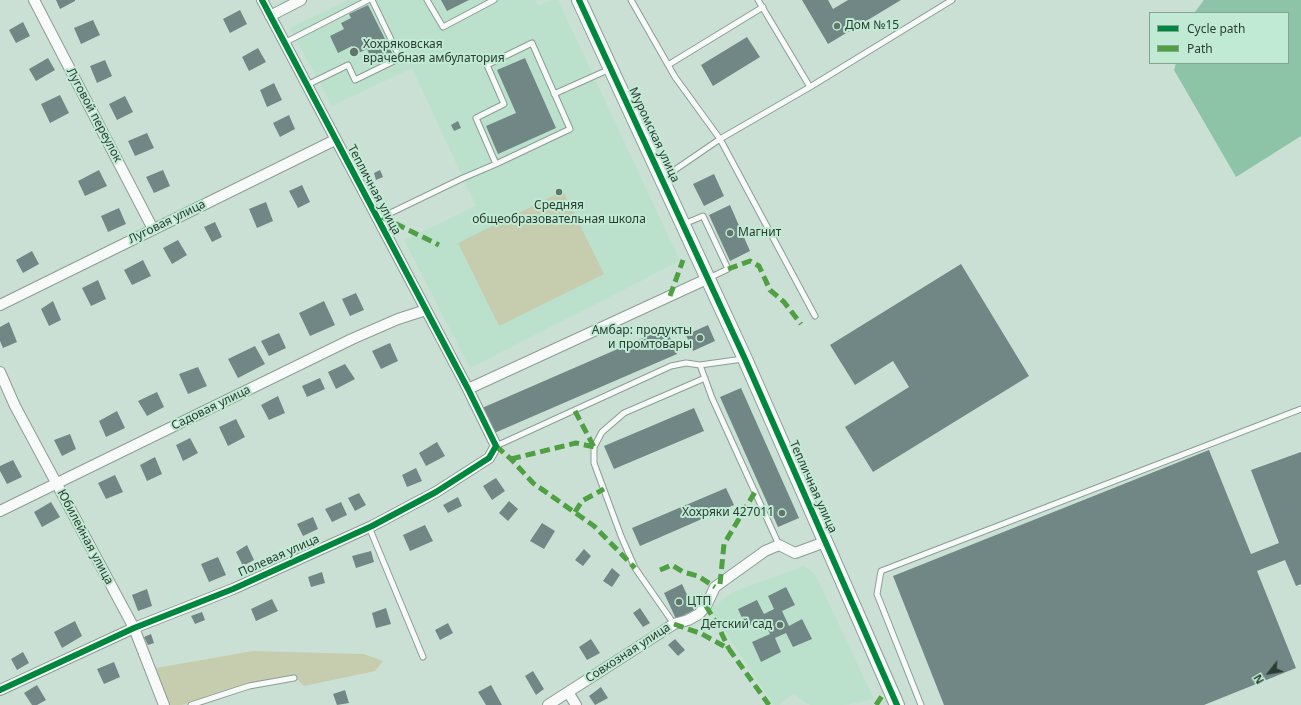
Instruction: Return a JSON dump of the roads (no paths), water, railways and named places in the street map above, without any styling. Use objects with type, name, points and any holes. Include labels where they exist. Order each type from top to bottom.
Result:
[{"type":"street","name":"Луговой переулок","points":[[34,0],[153,229]]},
{"type":"street","name":"Тепличная улица","points":[[262,0],[377,220],[468,389]]},
{"type":"street","points":[[270,16],[301,0]]},
{"type":"street","name":"Муромская улица","points":[[579,0],[708,278]]},
{"type":"street","name":"Луговая улица","points":[[0,305],[335,140]]},
{"type":"street","name":"Тепличная улица","points":[[708,278],[898,705]]},
{"type":"street","points":[[496,446],[468,389],[708,278]]},
{"type":"street","name":"Садовая улица","points":[[0,512],[56,483],[352,339],[398,319],[426,310]]},
{"type":"street","name":"Юбилейная улица","points":[[0,372],[15,406],[134,628],[164,705]]},
{"type":"street","name":"Полевая улица","points":[[0,690],[134,628],[233,589],[369,528],[436,492],[476,467],[489,458],[496,446]]},
{"type":"street","points":[[779,545],[795,553],[825,542]]},
{"type":"street","name":"Совхозная улица","points":[[548,705],[674,624],[688,620],[699,614],[706,606],[715,588],[765,551],[779,545]]},
{"type":"street","points":[[568,692],[576,705]]},
{"type":"lane","points":[[284,43],[368,0]]},
{"type":"lane","points":[[307,86],[348,65],[355,80],[400,58],[372,0]]},
{"type":"lane","points":[[427,0],[443,27],[494,0]]},
{"type":"lane","points":[[631,0],[668,65],[720,140],[815,316]]},
{"type":"lane","points":[[758,0],[810,87]]},
{"type":"lane","points":[[662,179],[720,140],[952,0]]},
{"type":"lane","points":[[668,65],[763,7]]},
{"type":"lane","points":[[377,220],[496,164],[570,129],[532,43],[487,65],[504,104],[476,118],[496,164]]},
{"type":"lane","points":[[554,94],[611,69]]},
{"type":"lane","points":[[683,224],[702,216],[728,269],[708,278]]},
{"type":"lane","points":[[496,446],[670,366],[686,363],[700,365],[745,359]]},
{"type":"lane","points":[[700,365],[718,412],[779,545]]},
{"type":"lane","points":[[674,624],[636,568],[594,463],[594,448],[602,432],[624,413],[705,378]]},
{"type":"lane","points":[[921,705],[877,594],[881,571],[1301,410]]},
{"type":"lane","points":[[369,528],[423,657]]},
{"type":"lane","points":[[191,705],[249,686],[294,678]]},
{"type":"place","name":"Дом №15","points":[[837,26]]},
{"type":"place","name":"Хохряковская врачебная амбулатория","points":[[354,52]]},
{"type":"place","name":"Средняя общеобразовательная школа","points":[[559,192]]},
{"type":"place","name":"Магнит","points":[[730,233]]},
{"type":"place","name":"Амбар: продукты и промтовары","points":[[700,338]]},
{"type":"place","name":"Хохряки 427011","points":[[782,513]]},
{"type":"place","name":"ЦТП","points":[[679,602]]},
{"type":"place","name":"Детский сад","points":[[780,625]]}]
